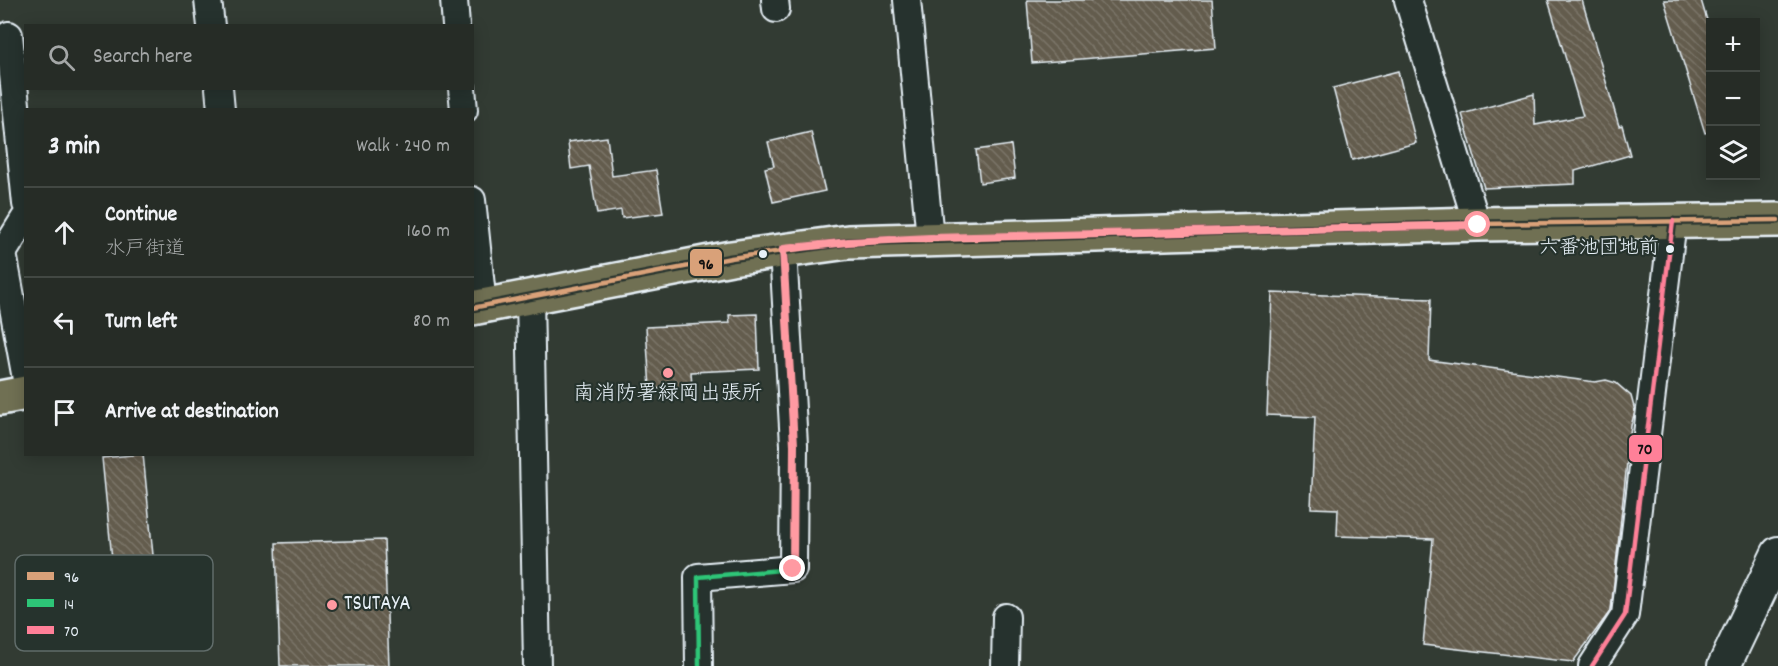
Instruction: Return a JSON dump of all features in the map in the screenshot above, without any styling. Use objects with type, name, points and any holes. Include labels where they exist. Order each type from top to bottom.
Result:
[{"type":"main road","points":[[478,307],[783,249],[848,242],[1478,225],[1778,220]]},
{"type":"main road","points":[[0,398],[24,393]]},
{"type":"street","points":[[208,0],[211,24]]},
{"type":"street","points":[[454,0],[456,24]]},
{"type":"street","points":[[906,0],[930,238]]},
{"type":"street","points":[[1408,0],[1478,225]]},
{"type":"street","points":[[9,35],[24,184]]},
{"type":"street","points":[[219,90],[221,108]]},
{"type":"street","points":[[462,90],[464,108]]},
{"type":"street","points":[[24,219],[3,253],[24,369]]},
{"type":"street","points":[[1593,666],[1625,615],[1673,221]]},
{"type":"street","points":[[474,236],[478,307]]},
{"type":"street","points":[[699,666],[698,577],[793,569],[794,445],[783,249]]},
{"type":"street","points":[[530,296],[537,666]]},
{"type":"street","points":[[1724,666],[1778,553]]},
{"type":"street","points":[[1005,666],[1006,617]]},
{"type":"building","points":[[1027,0],[1212,0],[1216,48],[1032,63]]},
{"type":"building","points":[[1548,0],[1582,0],[1619,126],[1622,125],[1630,155],[1575,171],[1575,184],[1484,188],[1462,114],[1534,94],[1535,125],[1583,116]]},
{"type":"building","points":[[1664,0],[1701,0],[1706,18],[1705,133]]},
{"type":"building","points":[[1398,71],[1416,143],[1352,160],[1333,88]]},
{"type":"building","points":[[811,132],[825,191],[773,202],[765,168],[774,166],[768,142]]},
{"type":"building","points":[[607,137],[612,176],[656,170],[663,213],[622,218],[621,210],[597,214],[589,166],[571,169],[568,142]]},
{"type":"building","points":[[1011,145],[1015,178],[980,183],[976,150]]},
{"type":"building","points":[[1272,293],[1431,299],[1429,360],[1595,382],[1606,380],[1616,383],[1631,396],[1635,411],[1631,426],[1611,610],[1573,662],[1423,645],[1433,539],[1337,536],[1338,509],[1311,508],[1315,417],[1267,415]]},
{"type":"building","points":[[757,314],[759,369],[691,372],[692,387],[650,389],[646,327],[730,323],[729,315]]},
{"type":"building","points":[[143,456],[153,555],[112,555],[102,458]]},
{"type":"building","name":"TSUTAYA","points":[[384,540],[389,666],[280,666],[276,543]]},
{"type":"transit line","name":"96","points":[[474,308],[731,258],[848,242],[1477,224],[1778,220]]},
{"type":"transit line","name":"70","points":[[1592,666],[1625,615],[1673,221]]},
{"type":"transit line","name":"14","points":[[699,666],[698,577],[793,569],[794,445],[783,250]]},
{"type":"place","name":"六番池団地前","points":[[1670,249]]},
{"type":"place","name":"南消防署緑岡出張所","points":[[668,373]]},
{"type":"place","name":"TSUTAYA","points":[[332,605]]},
{"type":"route","points":[[793,569],[794,445],[783,249],[848,242],[930,238],[1478,225]]}]
